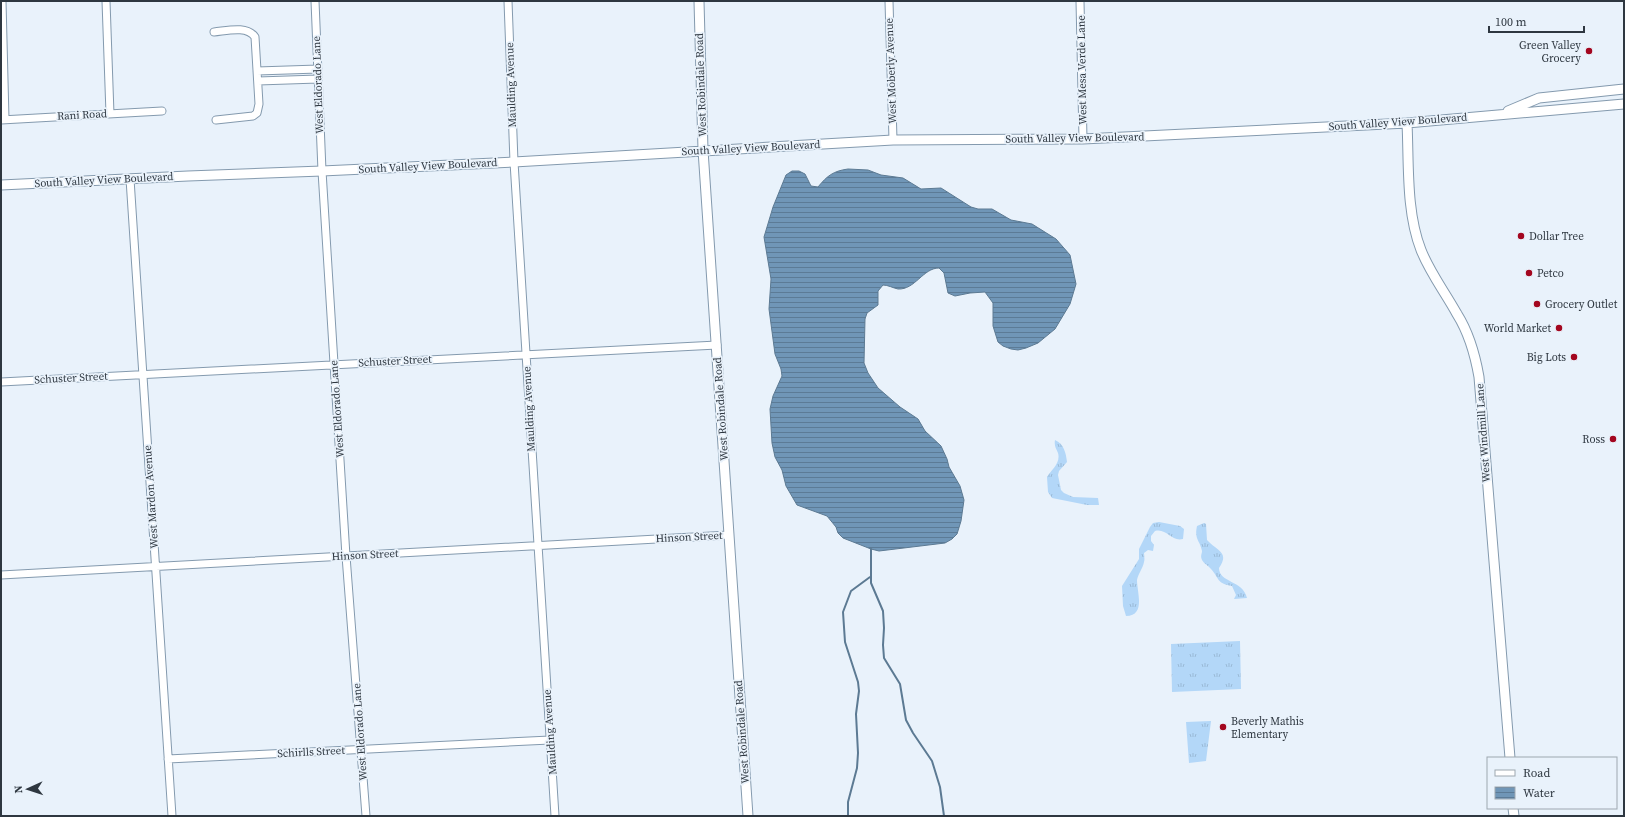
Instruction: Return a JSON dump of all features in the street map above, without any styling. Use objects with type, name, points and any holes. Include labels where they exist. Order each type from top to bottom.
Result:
[{"type":"main road","name":"West Robindale Road","points":[[699,1],[703,150],[748,816]]},
{"type":"main road","name":"South Valley View Boulevard","points":[[1501,114],[1539,98],[1624,90]]},
{"type":"main road","name":"South Valley View Boulevard","points":[[1,185],[130,178],[322,172],[893,140],[1083,139],[1407,123],[1624,104]]},
{"type":"main road","name":"West Windmill Lane","points":[[1407,123],[1411,212],[1415,231],[1427,265],[1458,314],[1470,342],[1479,377],[1510,757]]},
{"type":"street","points":[[2,1],[3,120]]},
{"type":"street","points":[[106,1],[110,114]]},
{"type":"street","name":"West Eldorado Lane","points":[[315,1],[322,172],[346,556],[366,816]]},
{"type":"street","name":"Maulding Avenue","points":[[508,1],[514,162],[555,816]]},
{"type":"street","name":"West Moberly Avenue","points":[[889,1],[893,140]]},
{"type":"street","name":"West Mesa Verde Lane","points":[[1080,1],[1083,139]]},
{"type":"street","points":[[214,32],[245,30],[252,33],[256,42],[259,104],[257,113],[248,118],[216,120]]},
{"type":"street","points":[[257,71],[318,69]]},
{"type":"street","points":[[258,81],[318,79]]},
{"type":"street","name":"Rani Road","points":[[3,120],[162,111]]},
{"type":"street","name":"West Mardon Avenue","points":[[130,178],[172,816]]},
{"type":"street","name":"Schuster Street","points":[[1,382],[717,345]]},
{"type":"street","name":"Hinson Street","points":[[1,575],[729,535]]},
{"type":"street","name":"Schirlls Street","points":[[168,759],[550,740]]},
{"type":"green space","points":[[1055,440],[1061,444],[1065,452],[1067,462],[1059,471],[1058,475],[1061,490],[1073,497],[1098,498],[1099,505],[1087,505],[1052,498],[1048,492],[1047,477],[1055,466],[1059,457]]},
{"type":"green space","points":[[1159,522],[1180,526],[1184,529],[1183,539],[1175,539],[1163,531],[1155,531],[1151,536],[1151,541],[1154,545],[1153,551],[1148,550],[1144,553],[1143,564],[1137,580],[1139,597],[1138,608],[1132,615],[1126,616],[1123,606],[1122,586],[1139,559],[1139,549],[1150,527],[1153,523]]},
{"type":"green space","points":[[1204,523],[1206,524],[1207,540],[1223,555],[1222,563],[1219,568],[1220,573],[1241,588],[1245,592],[1247,598],[1234,599],[1236,595],[1232,586],[1221,582],[1214,572],[1202,560],[1202,551],[1196,531],[1197,526]]},
{"type":"green space","points":[[1240,641],[1241,689],[1172,692],[1171,644]]},
{"type":"green space","points":[[1211,721],[1206,761],[1189,763],[1186,722]]},
{"type":"water","points":[[848,169],[868,170],[881,175],[903,178],[921,189],[941,188],[971,207],[978,209],[992,209],[1011,220],[1032,224],[1056,239],[1070,255],[1076,284],[1070,304],[1055,329],[1038,343],[1026,348],[1018,350],[1011,349],[998,342],[993,326],[993,303],[985,292],[955,296],[948,293],[944,273],[939,268],[928,271],[914,283],[904,288],[898,289],[883,285],[878,291],[878,305],[867,313],[865,319],[864,363],[868,373],[878,388],[900,407],[918,419],[925,431],[941,446],[949,467],[960,486],[964,500],[961,521],[957,534],[945,543],[879,551],[843,538],[827,516],[797,505],[786,486],[782,470],[775,457],[772,443],[770,409],[773,396],[782,376],[775,354],[769,309],[771,279],[764,237],[773,207],[786,175],[792,171],[799,171],[805,174],[811,186],[818,187],[831,175],[838,171]]},
{"type":"waterway","points":[[871,549],[871,583],[883,611],[884,658],[900,684],[906,720],[932,761],[940,787],[944,816]]},
{"type":"waterway","points":[[848,816],[848,802],[857,768],[858,753],[856,714],[859,691],[858,682],[845,642],[843,612],[851,591],[870,577]]},
{"type":"place","name":"Green Valley Grocery","points":[[1589,51]]},
{"type":"place","name":"Dollar Tree","points":[[1521,236]]},
{"type":"place","name":"Petco","points":[[1529,273]]},
{"type":"place","name":"Grocery Outlet","points":[[1537,304]]},
{"type":"place","name":"World Market","points":[[1559,328]]},
{"type":"place","name":"Big Lots","points":[[1574,357]]},
{"type":"place","name":"Ross","points":[[1613,439]]},
{"type":"place","name":"Beverly Mathis Elementary","points":[[1223,727]]}]
